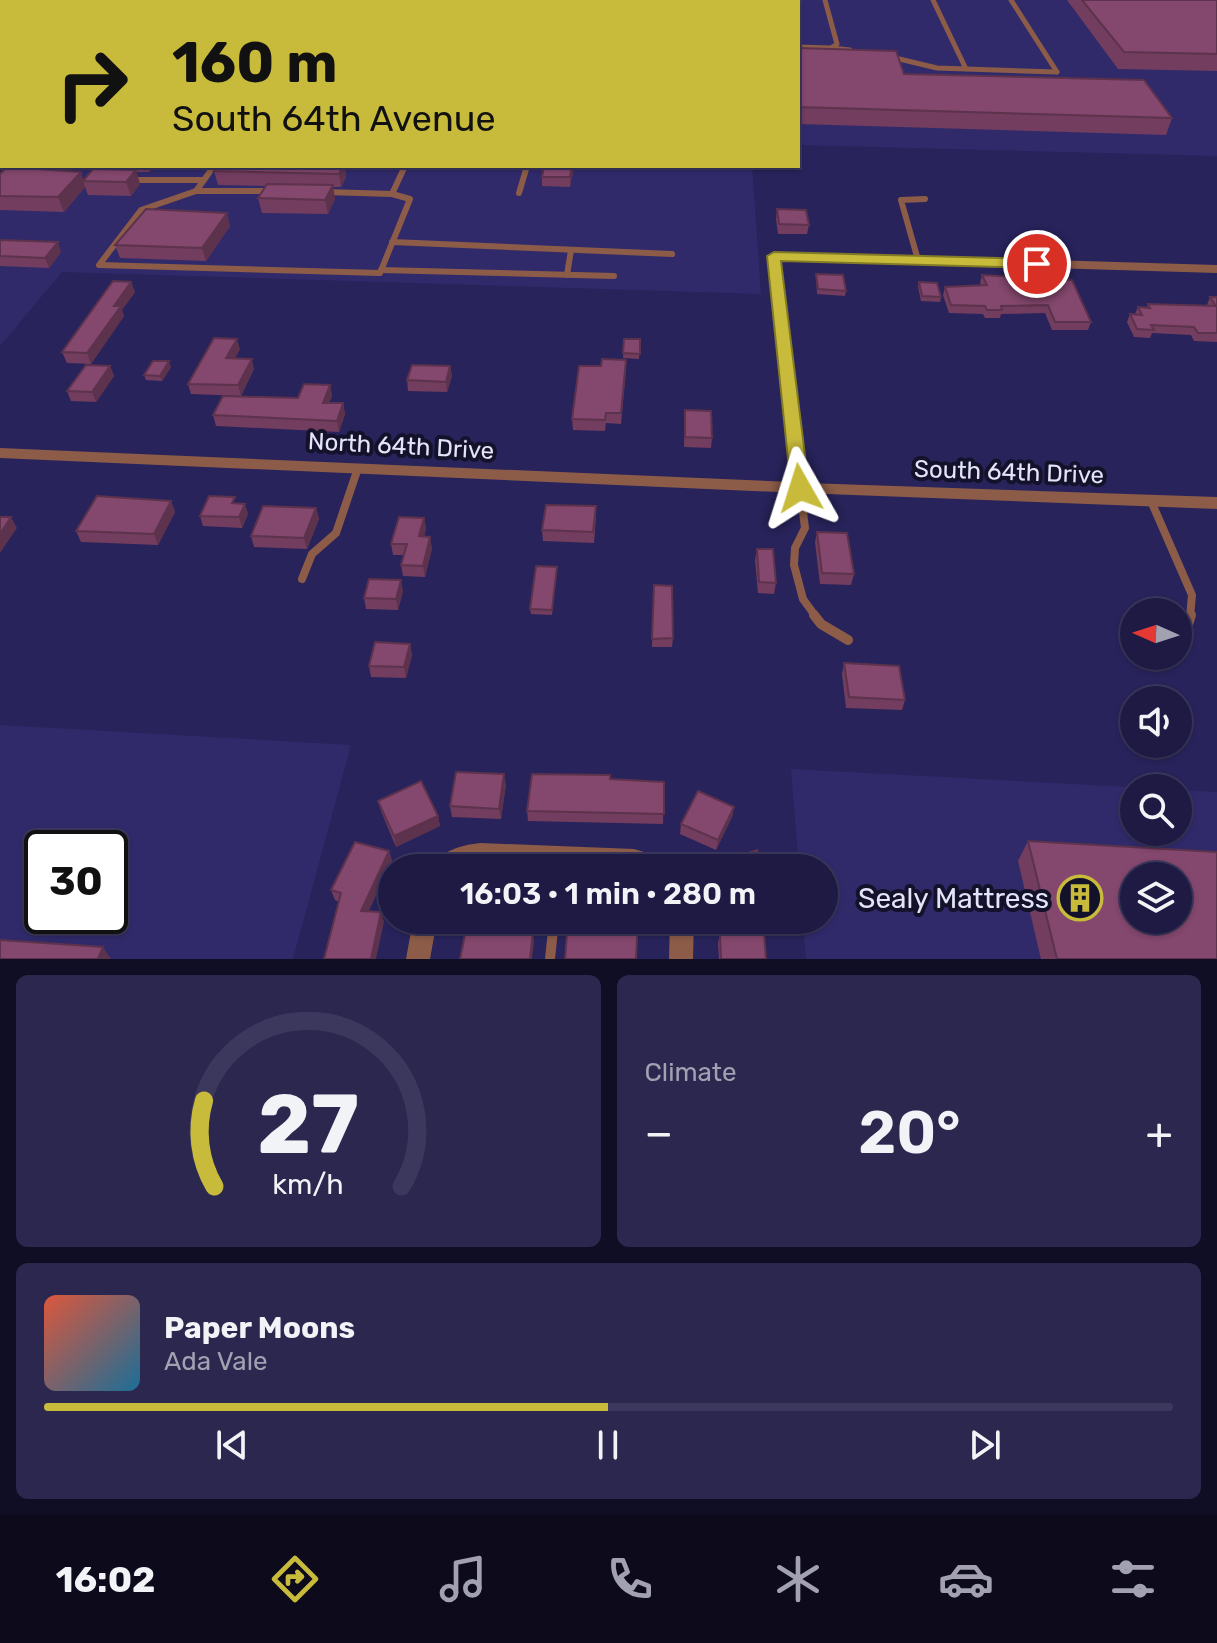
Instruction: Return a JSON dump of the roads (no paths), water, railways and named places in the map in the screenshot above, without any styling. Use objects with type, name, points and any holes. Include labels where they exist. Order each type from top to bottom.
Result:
[{"type":"street","points":[[800,488],[774,256],[1217,269]]},
{"type":"street","name":"North 64th Drive","points":[[0,453],[800,488]]},
{"type":"street","name":"South 64th Drive","points":[[800,488],[1217,503]]},
{"type":"street","points":[[418,959],[422,934]]},
{"type":"street","points":[[681,959],[682,934]]},
{"type":"lane","points":[[825,0],[837,44],[831,48]]},
{"type":"lane","points":[[933,0],[966,69]]},
{"type":"lane","points":[[884,56],[937,68],[1057,72],[1012,0]]},
{"type":"lane","points":[[800,47],[858,52]]},
{"type":"lane","points":[[196,191],[213,168]]},
{"type":"lane","points":[[392,194],[404,168]]},
{"type":"lane","points":[[519,193],[526,168]]},
{"type":"lane","points":[[120,180],[204,180]]},
{"type":"lane","points":[[285,191],[196,191],[141,210],[99,265],[380,273],[410,199],[392,194],[316,192]]},
{"type":"lane","points":[[918,260],[901,200],[925,199]]},
{"type":"lane","points":[[392,242],[672,254]]},
{"type":"lane","points":[[567,275],[571,250]]},
{"type":"lane","points":[[381,270],[614,276]]},
{"type":"lane","points":[[302,579],[312,554],[336,533],[358,468]]},
{"type":"lane","points":[[800,488],[805,528],[795,548],[794,565],[803,599],[821,624],[848,640]]},
{"type":"lane","points":[[1151,501],[1192,598]]},
{"type":"lane","points":[[550,959],[553,934]]},
{"type":"place","name":"Sealy Mattress","points":[[1080,898]]}]
